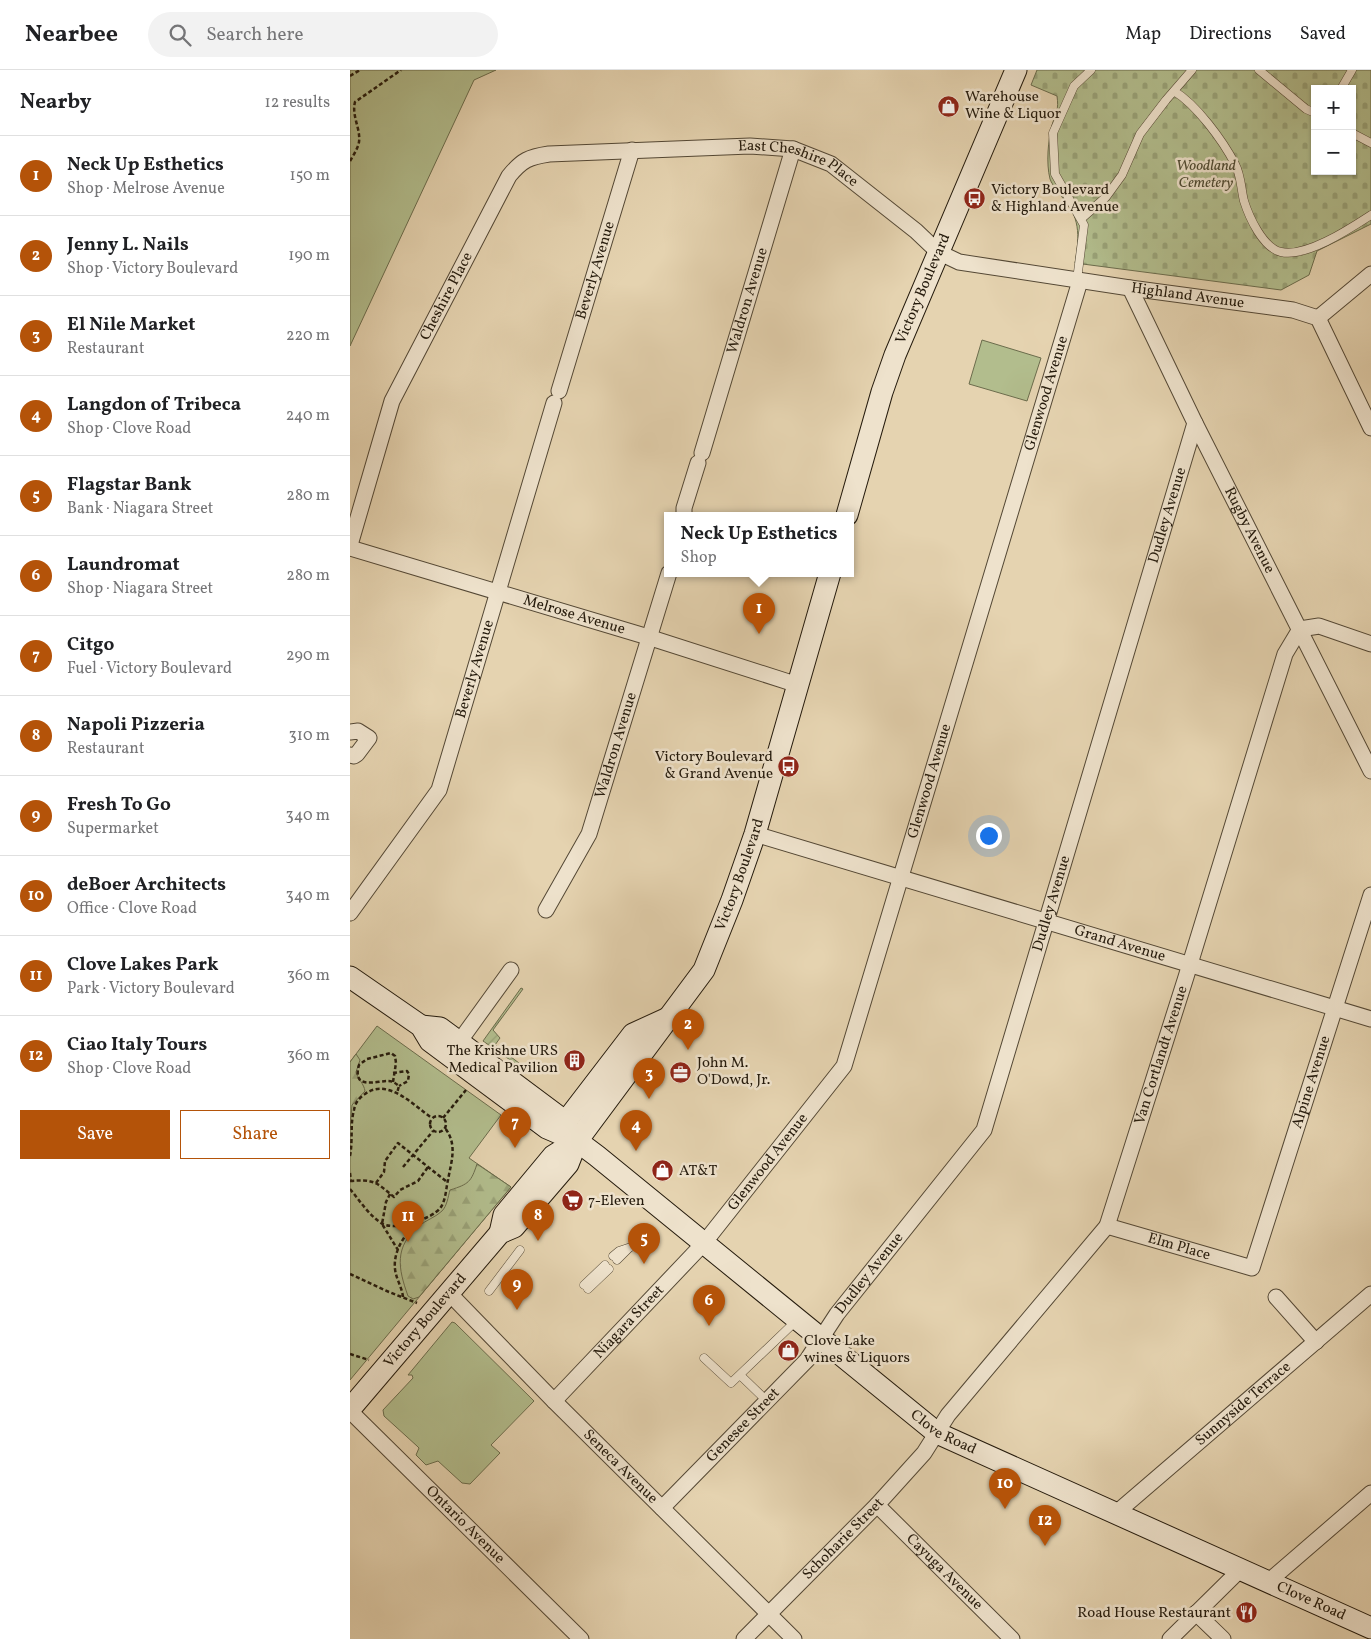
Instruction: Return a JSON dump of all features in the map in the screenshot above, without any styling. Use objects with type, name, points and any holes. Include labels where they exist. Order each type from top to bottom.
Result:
[{"type":"main road","name":"Victory Boulevard","points":[[848,512],[882,392],[908,323],[1016,70]]},
{"type":"main road","name":"Victory Boulevard","points":[[350,1410],[500,1233],[504,1215],[553,1156],[577,1141],[704,970],[732,900],[755,834],[829,577]]},
{"type":"main road","name":"Clove Road","points":[[350,977],[421,1026],[430,1041],[547,1128],[577,1141]]},
{"type":"main road","points":[[564,1124],[633,1034],[670,1017]]},
{"type":"main road","name":"Clove Road","points":[[421,1026],[440,1028],[559,1117],[577,1141],[704,1242],[936,1433],[1371,1628]]},
{"type":"street","name":"East Cheshire Place","points":[[632,150],[750,146],[794,149],[831,164],[916,231],[938,252]]},
{"type":"street","name":"Waldron Avenue","points":[[684,512],[794,149]]},
{"type":"street","name":"Beverly Avenue","points":[[350,913],[439,790],[632,150]]},
{"type":"street","name":"Cheshire Place","points":[[350,547],[392,401],[509,176],[519,163],[532,157],[549,154],[632,150]]},
{"type":"street","name":"Highland Avenue","points":[[938,252],[959,262],[1293,310],[1318,318]]},
{"type":"street","points":[[1371,274],[1318,318],[1371,428]]},
{"type":"street","name":"Glenwood Avenue","points":[[704,1242],[844,1066],[1078,280]]},
{"type":"street","name":"Rugby Avenue","points":[[1130,288],[1195,424],[1371,771]]},
{"type":"street","name":"Dudley Avenue","points":[[820,1339],[837,1314],[984,1130],[1195,424]]},
{"type":"street","name":"Melrose Avenue","points":[[350,547],[648,637],[798,685]]},
{"type":"street","name":"Waldron Avenue","points":[[546,910],[590,834],[667,577]]},
{"type":"street","points":[[1300,629],[1319,626],[1371,644]]},
{"type":"street","name":"Van Cortlandt Avenue","points":[[936,1433],[948,1414],[1107,1226],[1285,654],[1300,629]]},
{"type":"street","points":[[350,732],[358,731],[369,738],[358,754],[350,755]]},
{"type":"street","name":"Grand Avenue","points":[[755,834],[1371,1019]]},
{"type":"street","name":"Alpine Avenue","points":[[1252,1268],[1371,895]]},
{"type":"street","points":[[460,1042],[511,970]]},
{"type":"street","name":"Elm Place","points":[[1107,1226],[1252,1268]]},
{"type":"street","name":"Niagara Street","points":[[554,1401],[704,1242]]},
{"type":"street","name":"Seneca Avenue","points":[[449,1293],[554,1401],[794,1639]]},
{"type":"street","name":"Sunnyside Terrace","points":[[1115,1514],[1371,1294]]},
{"type":"street","points":[[1276,1297],[1316,1342]]},
{"type":"street","name":"Genesee Street","points":[[662,1508],[807,1360],[820,1339]]},
{"type":"street","name":"Ontario Avenue","points":[[350,1410],[581,1639]]},
{"type":"street","name":"Schoharie Street","points":[[744,1639],[877,1505],[924,1453],[936,1433]]},
{"type":"street","points":[[1269,1581],[1371,1493]]},
{"type":"street","name":"Cayuga Avenue","points":[[877,1505],[1012,1639]]},
{"type":"street","points":[[1170,1639],[1241,1569]]},
{"type":"street","points":[[1196,1613],[1223,1639]]},
{"type":"lane","points":[[1078,280],[1084,225],[1055,174],[1053,133],[1074,86],[1091,70]]},
{"type":"lane","points":[[1081,219],[1106,197],[1122,175],[1140,134],[1192,70]]},
{"type":"lane","points":[[1259,70],[1311,111]]},
{"type":"lane","points":[[1270,78],[1276,70]]},
{"type":"lane","points":[[1343,85],[1352,70]]},
{"type":"lane","points":[[1174,92],[1184,98],[1218,137],[1236,166],[1245,202],[1262,239],[1280,252],[1298,251],[1326,241],[1371,215]]},
{"type":"lane","points":[[1356,135],[1371,143]]},
{"type":"lane","points":[[615,1258],[619,1251],[631,1247]]},
{"type":"lane","points":[[489,1292],[520,1250]]},
{"type":"lane","points":[[586,1287],[607,1267]]},
{"type":"lane","points":[[704,1358],[731,1383],[797,1320]]},
{"type":"lane","points":[[740,1375],[767,1401]]},
{"type":"path","points":[[350,76],[360,70]]},
{"type":"path","points":[[350,161],[358,146],[359,139],[354,112],[355,102],[400,70]]},
{"type":"path","points":[[392,1082],[396,1063],[391,1053],[362,1061],[357,1070],[359,1077],[364,1083],[392,1082],[399,1086]]},
{"type":"path","points":[[393,1073],[407,1071],[409,1074],[408,1081],[399,1086],[397,1093]]},
{"type":"path","points":[[444,1118],[468,1086]]},
{"type":"path","points":[[350,1156],[353,1111],[361,1097],[373,1090],[397,1093],[432,1118]]},
{"type":"path","points":[[433,1131],[429,1123],[432,1118],[439,1116],[444,1118]]},
{"type":"path","points":[[403,1297],[395,1269],[398,1250],[404,1235],[418,1221],[441,1207],[447,1182],[453,1151],[452,1139],[445,1128],[444,1118]]},
{"type":"path","points":[[433,1131],[441,1132],[445,1128]]},
{"type":"path","points":[[403,1167],[433,1131]]},
{"type":"path","points":[[376,1183],[384,1172],[385,1161],[398,1143],[447,1182]]},
{"type":"path","points":[[350,1173],[351,1181],[370,1181],[376,1183],[394,1197],[400,1190],[412,1185],[428,1167]]},
{"type":"path","points":[[350,1189],[365,1209],[382,1224],[398,1250]]},
{"type":"path","points":[[382,1224],[386,1202],[390,1194]]},
{"type":"path","points":[[382,1224],[400,1226],[418,1221]]},
{"type":"path","points":[[350,1274],[417,1303]]},
{"type":"path","points":[[350,1354],[369,1360]]},
{"type":"green space","points":[[350,70],[496,70],[474,80],[350,346]]},
{"type":"green space","name":"Woodland Cemetery","points":[[1037,70],[1371,70],[1371,224],[1317,251],[1309,275],[1281,290],[1075,263],[1078,230],[1074,215],[1051,182],[1049,173],[1049,145],[1057,108],[1057,96],[1031,85]]},
{"type":"green space","points":[[982,340],[1041,358],[1027,401],[969,384]]},
{"type":"green space","points":[[521,988],[523,989],[493,1030],[500,1038],[495,1045],[527,1069],[526,1071],[483,1041]]},
{"type":"green space","points":[[377,1026],[501,1115],[469,1158],[511,1187],[350,1380],[350,1062]]},
{"type":"green space","points":[[356,1054],[360,1060],[356,1072],[365,1091],[352,1105],[350,1128],[350,1062]]},
{"type":"green space","points":[[477,1164],[511,1187],[419,1297],[413,1299],[408,1296],[400,1267],[400,1258],[405,1242],[419,1226],[444,1209],[450,1190],[468,1182]]},
{"type":"green space","points":[[452,1322],[534,1401],[491,1445],[500,1453],[470,1484],[462,1483],[438,1461],[426,1465],[416,1455],[419,1448],[384,1416],[383,1410],[413,1378],[412,1375],[408,1375]]},
{"type":"place","name":"Warehouse Wine & Liquor","points":[[949,106]]},
{"type":"place","name":"Victory Boulevard & Highland Avenue","points":[[975,199]]},
{"type":"place","name":"Neck Up Esthetics","points":[[759,634]]},
{"type":"place","name":"Victory Boulevard & Grand Avenue","points":[[789,766]]},
{"type":"place","name":"Jenny L. Nails","points":[[688,1050]]},
{"type":"place","name":"The Krishne URS Medical Pavilion","points":[[574,1060]]},
{"type":"place","name":"John M. O'Dowd, Jr.","points":[[681,1072]]},
{"type":"place","name":"El Nile Market","points":[[649,1099]]},
{"type":"place","name":"Citgo","points":[[515,1148]]},
{"type":"place","name":"Langdon of Tribeca","points":[[636,1151]]},
{"type":"place","name":"AT&T","points":[[663,1171]]},
{"type":"place","name":"7-Eleven","points":[[572,1201]]},
{"type":"place","name":"Napoli Pizzeria","points":[[538,1241]]},
{"type":"place","name":"Clove Lakes Park","points":[[408,1242]]},
{"type":"place","name":"Flagstar Bank","points":[[644,1264]]},
{"type":"place","name":"Fresh To Go","points":[[517,1310]]},
{"type":"place","name":"Laundromat","points":[[709,1326]]},
{"type":"place","name":"Clove Lake wines & Liquors","points":[[788,1350]]},
{"type":"place","name":"deBoer Architects","points":[[1005,1509]]},
{"type":"place","name":"Ciao Italy Tours","points":[[1045,1546]]},
{"type":"place","name":"Road House Restaurant","points":[[1247,1613]]}]
